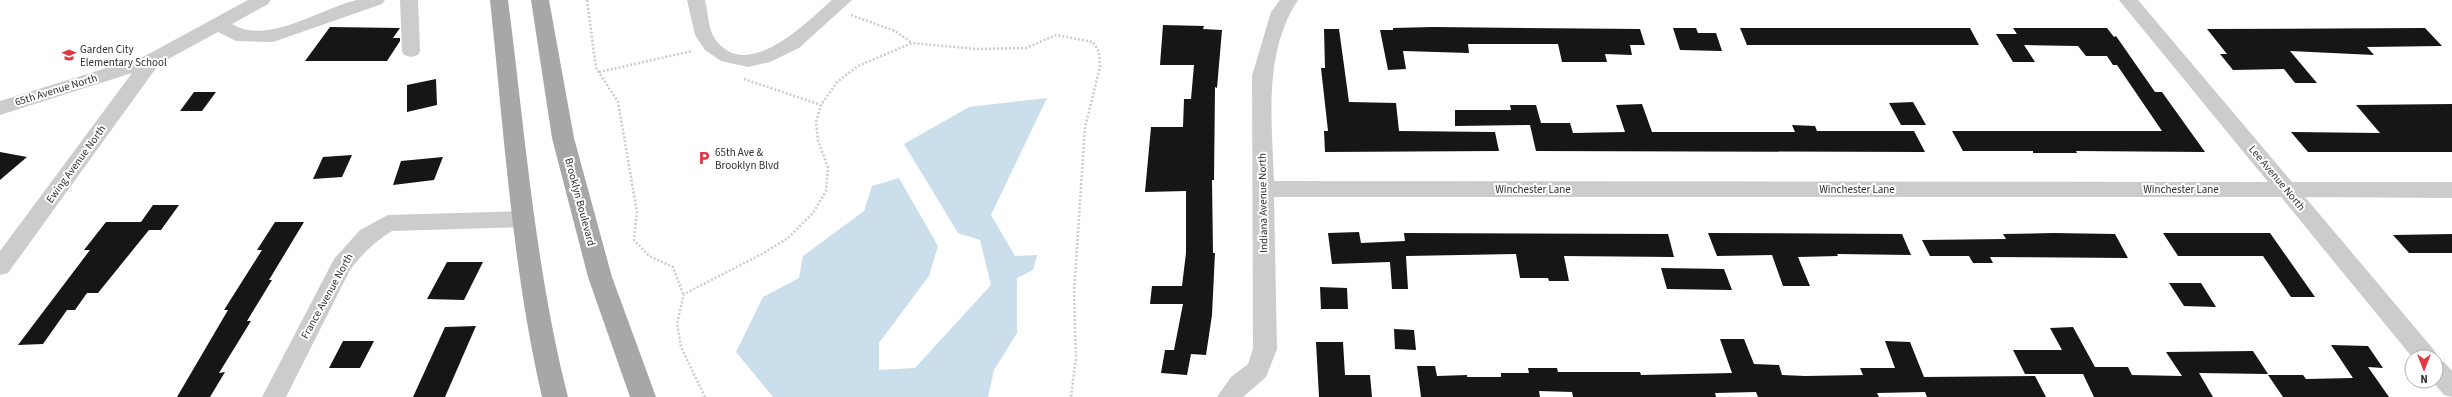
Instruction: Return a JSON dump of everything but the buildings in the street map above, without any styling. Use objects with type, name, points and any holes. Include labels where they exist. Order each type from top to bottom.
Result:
[{"type":"main road","points":[[499,0],[524,219],[546,360],[555,397]]},
{"type":"main road","name":"Brooklyn Boulevard","points":[[540,0],[563,138],[570,169],[600,277],[643,397]]},
{"type":"street","name":"65th Avenue North","points":[[0,108],[152,60],[262,0]]},
{"type":"street","points":[[409,0],[411,51]]},
{"type":"street","points":[[696,0],[705,38],[719,54],[741,60],[766,59],[794,42],[838,5]]},
{"type":"street","name":"Indiana Avenue North","points":[[1229,397],[1239,384],[1258,370],[1265,349],[1267,330],[1263,189],[1262,76],[1280,12],[1289,0]]},
{"type":"street","name":"Lee Avenue North","points":[[2128,0],[2419,349]]},
{"type":"street","points":[[218,24],[236,35],[273,36],[368,1]]},
{"type":"street","name":"Ewing Avenue North","points":[[0,267],[152,60]]},
{"type":"street","name":"Winchester Lane","points":[[1263,189],[2452,190]]},
{"type":"street","name":"France Avenue North","points":[[274,397],[342,265],[355,246],[371,232],[388,223],[524,219]]},
{"type":"street","points":[[2444,378],[2452,388]]},
{"type":"path","points":[[587,0],[596,68],[618,102],[637,212],[634,240],[649,256],[673,267],[684,294],[677,324],[681,347],[705,397]]},
{"type":"path","points":[[838,5],[895,31],[912,43]]},
{"type":"path","points":[[684,294],[762,254],[788,238],[813,213],[826,191],[828,167],[818,141],[816,122],[821,105],[837,82],[858,66],[889,51],[912,43],[976,49],[1026,48],[1056,35],[1081,38],[1093,42],[1099,52],[1100,67],[1085,127],[1083,149],[1074,293],[1076,357],[1071,397]]},
{"type":"path","points":[[599,72],[697,50]]},
{"type":"path","points":[[740,77],[821,105]]},
{"type":"water","points":[[1047,98],[991,215],[1015,256],[1037,255],[1033,270],[1017,278],[1017,333],[994,370],[988,397],[773,397],[736,352],[763,297],[799,278],[803,256],[864,211],[872,186],[899,178],[938,246],[929,276],[879,343],[879,370],[915,368],[991,285],[980,240],[958,233],[904,144],[969,107]]},
{"type":"place","name":"Garden City Elementary School","points":[[69,55]]},
{"type":"place","name":"65th Ave & Brooklyn Blvd","points":[[704,158]]}]
